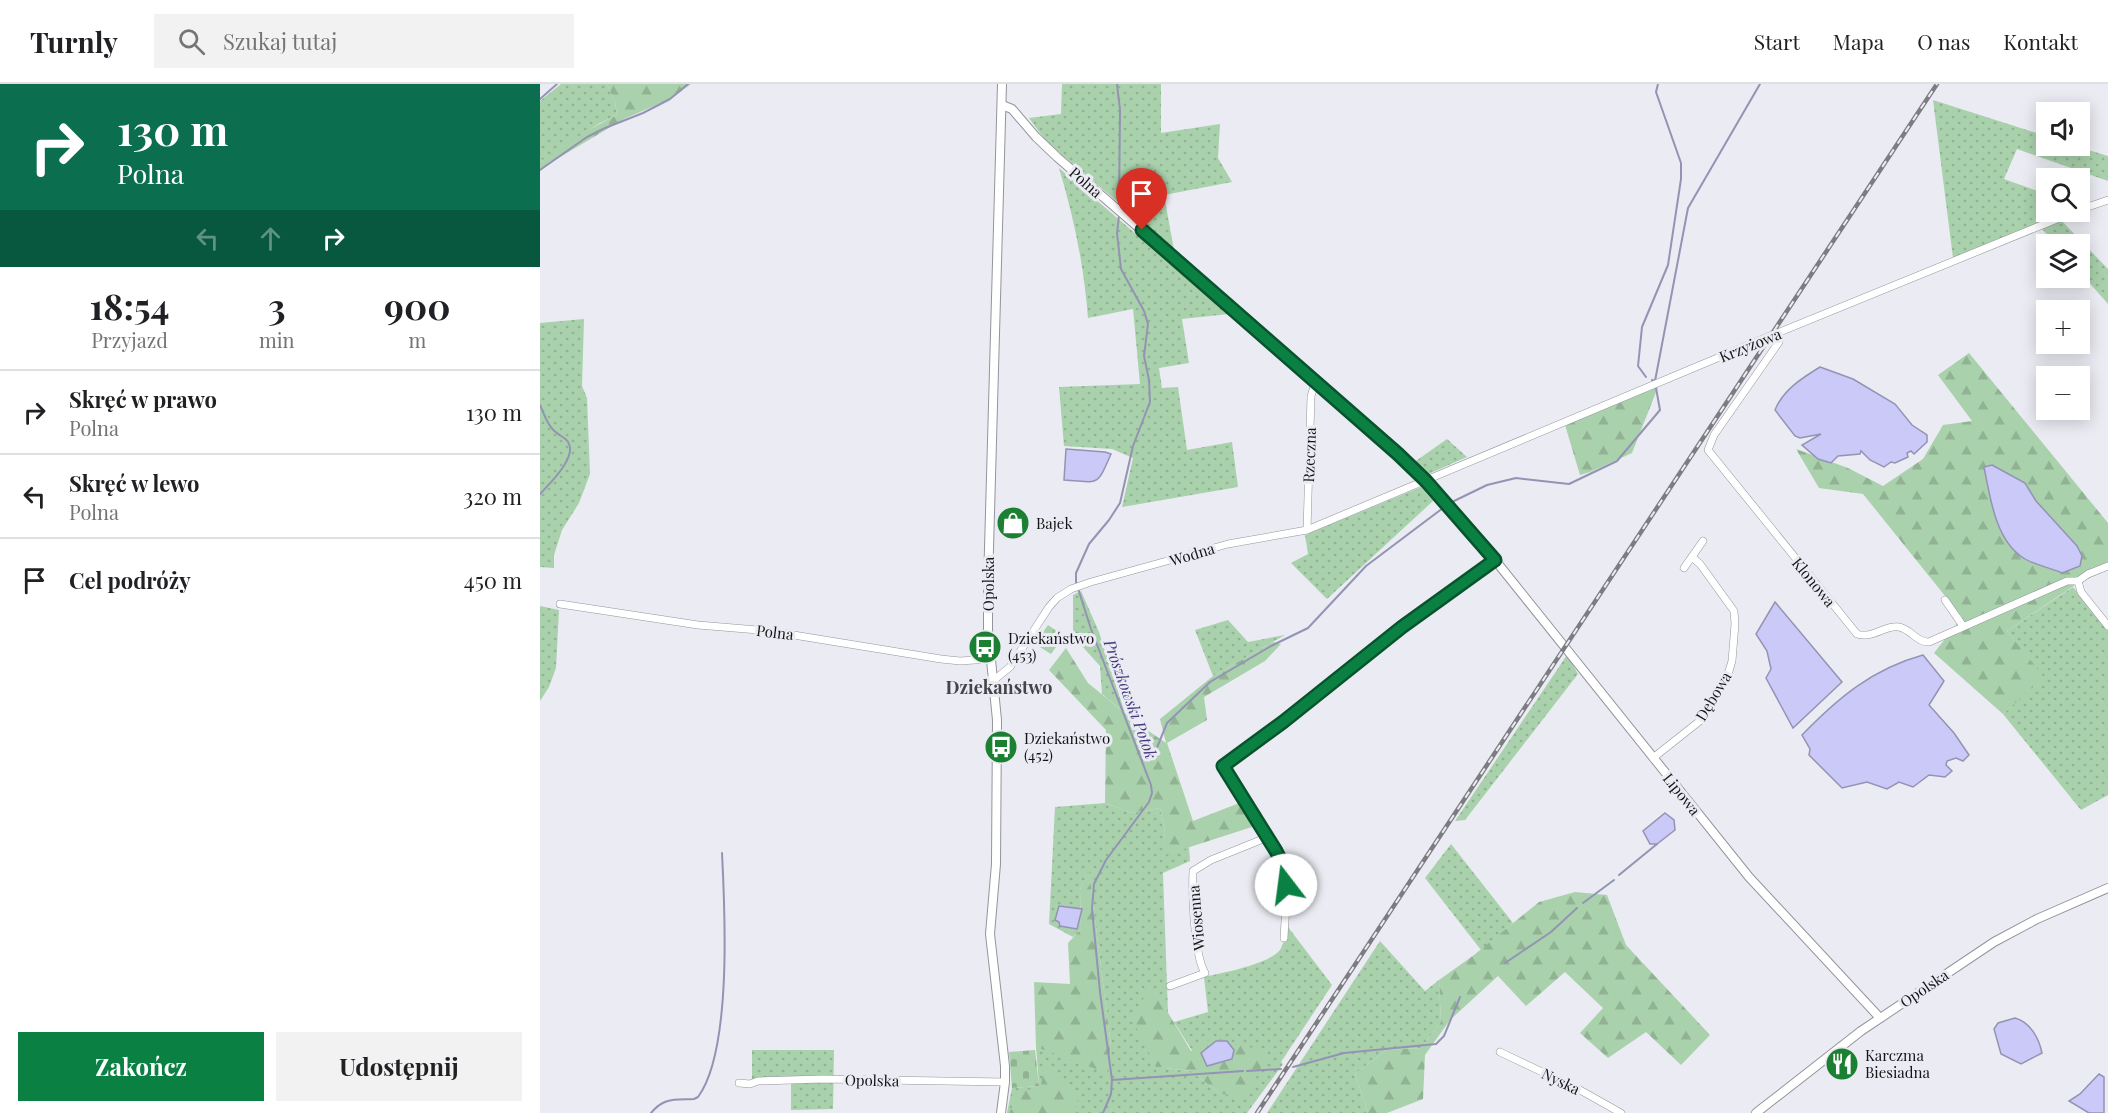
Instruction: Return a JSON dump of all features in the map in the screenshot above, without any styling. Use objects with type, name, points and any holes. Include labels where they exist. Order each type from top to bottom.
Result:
[{"type":"street","name":"Opolska","points":[[1001,1113],[1005,1082],[990,934],[996,864],[997,720],[988,622],[989,512],[1002,84]]},
{"type":"street","name":"Polna","points":[[1002,105],[1012,109],[1036,137],[1398,454],[1426,481],[1495,560]]},
{"type":"street","points":[[2090,206],[2108,200]]},
{"type":"street","name":"Krzyżowa","points":[[1426,481],[1522,439],[2050,222]]},
{"type":"street","name":"Klonowa","points":[[1780,333],[1779,342],[1714,435],[1708,450],[1857,634],[1871,635],[1892,627],[1900,627],[1924,642],[2067,580],[2079,581],[2088,574],[2108,566]]},
{"type":"street","name":"Rzeczna","points":[[1307,530],[1311,396],[1316,381]]},
{"type":"street","name":"Wodna","points":[[994,680],[1010,667],[1049,607],[1057,598],[1071,589],[1228,544],[1307,530],[1426,481]]},
{"type":"street","points":[[1684,568],[1702,541]]},
{"type":"street","name":"Dębowa","points":[[1653,758],[1701,720],[1729,671],[1732,661],[1734,611],[1692,557]]},
{"type":"street","points":[[1284,938],[1286,885],[1282,863],[1223,766],[1275,729],[1402,627],[1495,560]]},
{"type":"street","name":"Lipowa","points":[[1495,560],[1756,885],[1880,1018]]},
{"type":"street","points":[[2079,581],[2081,592],[2108,626]]},
{"type":"street","points":[[1946,600],[1963,626]]},
{"type":"street","name":"Polna","points":[[560,604],[698,625],[769,631],[941,659],[960,661],[990,658]]},
{"type":"street","name":"Wiosenna","points":[[1170,986],[1205,973],[1201,966],[1197,936],[1193,871],[1205,863],[1268,837]]},
{"type":"street","name":"Opolska","points":[[1756,1113],[1880,1018],[2011,931],[2108,888]]},
{"type":"street","name":"Nyska","points":[[1500,1052],[1580,1090],[1621,1113]]},
{"type":"street","name":"Opolska","points":[[739,1083],[822,1079],[1005,1082]]},
{"type":"green space","points":[[561,84],[607,84],[615,102],[617,115],[600,123],[540,162],[540,101]]},
{"type":"green space","points":[[607,84],[691,84],[672,98],[624,119],[540,169],[540,162],[577,137],[617,115],[615,102]]},
{"type":"green space","points":[[1062,84],[1161,84],[1161,133],[1220,124],[1218,158],[1232,182],[1164,195],[1174,250],[1045,140],[1029,118],[1061,114]]},
{"type":"green space","points":[[1933,100],[2036,133],[2036,156],[2017,149],[2004,179],[2036,190],[2036,222],[2042,222],[1953,258]]},
{"type":"green space","points":[[2090,151],[2108,156],[2108,181],[2090,175],[2090,168],[2071,168],[2037,156],[2090,156]]},
{"type":"green space","points":[[1059,168],[1229,314],[1182,319],[1189,363],[1159,368],[1162,388],[1178,387],[1187,450],[1232,442],[1238,487],[1122,507],[1133,458],[1112,449],[1064,446],[1059,387],[1140,384],[1133,309],[1088,318],[1078,242]]},
{"type":"green space","points":[[2056,222],[2063,222],[2074,234],[2047,234],[2041,228]]},
{"type":"green space","points":[[2090,250],[2108,269],[2108,304],[2090,284]]},
{"type":"green space","points":[[584,319],[582,386],[587,398],[590,474],[579,503],[562,530],[554,555],[554,568],[540,567],[540,323]]},
{"type":"green space","points":[[1969,353],[2108,523],[2108,570],[2078,583],[2007,631],[2044,677],[2003,714],[1934,653],[1962,617],[1863,494],[1819,488],[1796,449],[1848,468],[1883,486],[1923,459],[1943,425],[1972,421],[1938,375]]},
{"type":"green space","points":[[1658,387],[1632,453],[1580,475],[1565,425]]},
{"type":"green space","points":[[1447,439],[1467,457],[1426,475],[1413,463]]},
{"type":"green space","points":[[1421,487],[1433,501],[1327,599],[1291,563],[1308,554],[1305,535]]},
{"type":"green space","points":[[2073,587],[2108,630],[2108,795],[2081,810],[2003,714],[2043,677],[2007,631]]},
{"type":"green space","points":[[1081,591],[1099,632],[1125,713],[1102,694],[1100,666],[1073,636],[1073,595]]},
{"type":"green space","points":[[540,606],[559,610],[556,668],[549,687],[540,701]]},
{"type":"green space","points":[[1228,620],[1248,642],[1285,635],[1213,676],[1195,630]]},
{"type":"green space","points":[[1048,625],[1064,636],[1051,654],[1035,644]]},
{"type":"green space","points":[[1273,642],[1281,644],[1265,661],[1204,697],[1207,720],[1167,743],[1193,821],[1242,802],[1258,825],[1162,856],[1165,832],[1160,808],[1132,813],[1105,803],[1106,730],[1049,670],[1066,648],[1088,683],[1137,723],[1166,743],[1160,719],[1213,676]]},
{"type":"green space","points":[[1567,655],[1578,674],[1465,820],[1455,821]]},
{"type":"green space","points":[[1105,803],[1132,813],[1160,808],[1165,832],[1163,855],[1189,847],[1190,861],[1163,873],[1168,1013],[1152,987],[1156,1067],[1191,1071],[1219,1093],[1174,1022],[1208,1012],[1204,977],[1266,960],[1280,950],[1288,927],[1332,985],[1281,1062],[1283,1064],[1247,1113],[1007,1113],[1012,1088],[1039,1086],[1036,1047],[1048,1051],[1110,1054],[1111,1046],[1089,872],[1080,890],[1081,929],[1073,937],[1049,924],[1055,807]]},
{"type":"green space","points":[[1451,844],[1513,923],[1481,950],[1425,878]]},
{"type":"green space","points":[[1089,871],[1111,1046],[1107,1073],[1036,1047],[1034,982],[1070,984],[1068,943],[1081,929],[1080,890]]},
{"type":"green space","points":[[1575,892],[1607,895],[1626,945],[1710,1035],[1681,1065],[1646,1032],[1608,1058],[1580,1033],[1603,1008],[1565,972],[1526,1006],[1498,976],[1450,1020],[1425,1055],[1423,1099],[1387,1113],[1368,1113],[1355,1074],[1386,1050],[1421,1048],[1441,1022],[1439,980],[1474,955],[1539,902]]},
{"type":"green space","points":[[1380,941],[1425,991],[1439,980],[1441,1022],[1421,1048],[1386,1050],[1355,1074],[1368,1113],[1267,1113]]},
{"type":"green space","points":[[1152,986],[1191,1051],[1214,1037],[1268,1052],[1246,1099],[1219,1093],[1191,1071],[1156,1067],[1131,1017]]},
{"type":"green space","points":[[752,1050],[834,1050],[833,1109],[791,1110],[791,1084],[752,1083]]},
{"type":"green space","points":[[1035,1050],[1039,1086],[1012,1088],[1009,1052]]},
{"type":"green space","points":[[1043,1068],[1066,1082],[1079,1104],[1066,1113],[1009,1113],[1020,1091],[1041,1088]]},
{"type":"water","points":[[1820,367],[1853,379],[1895,404],[1912,425],[1927,435],[1927,442],[1914,454],[1911,451],[1907,453],[1908,457],[1895,463],[1891,462],[1884,467],[1870,460],[1861,451],[1860,454],[1838,456],[1831,463],[1818,459],[1802,445],[1821,434],[1800,438],[1795,436],[1775,410],[1788,391]]},
{"type":"water","points":[[1066,449],[1111,454],[1102,473],[1095,481],[1064,480]]},
{"type":"water","points":[[1992,465],[2025,483],[2036,501],[2077,546],[2082,556],[2080,566],[2062,573],[2031,562],[2013,549],[1995,516],[1984,467]]},
{"type":"water","points":[[1775,602],[1842,682],[1793,728],[1766,678],[1771,669],[1767,651],[1756,634]]},
{"type":"water","points":[[1923,655],[1944,681],[1929,705],[1954,733],[1969,755],[1963,761],[1956,758],[1947,761],[1946,765],[1952,771],[1945,777],[1929,775],[1913,787],[1899,782],[1887,789],[1867,782],[1842,788],[1809,755],[1810,749],[1802,735],[1857,686],[1888,668]]},
{"type":"water","points":[[1665,813],[1674,820],[1675,830],[1657,844],[1650,844],[1643,831]]},
{"type":"water","points":[[1059,906],[1082,909],[1077,929],[1060,926],[1055,920]]},
{"type":"water","points":[[2015,1018],[2025,1023],[2033,1031],[2042,1053],[2021,1064],[2001,1054],[1994,1029],[1998,1023]]},
{"type":"water","points":[[1216,1041],[1227,1041],[1234,1050],[1232,1059],[1207,1066],[1201,1053]]},
{"type":"water","points":[[2099,1074],[2104,1077],[2104,1113],[2089,1113],[2069,1101],[2080,1094]]},
{"type":"waterway","points":[[540,99],[557,84]]},
{"type":"waterway","points":[[540,170],[587,137],[670,99],[688,84]]},
{"type":"waterway","name":"Prószkowski Potok","points":[[1117,84],[1120,110],[1119,207]]},
{"type":"waterway","points":[[1646,377],[1638,366],[1642,327],[1668,265],[1681,179],[1681,163],[1656,92],[1658,84]]},
{"type":"waterway","points":[[1652,380],[1655,381],[1688,208],[1760,84]]},
{"type":"waterway","name":"Prószkowski Potok","points":[[1103,1113],[1111,1094],[1112,1080],[1092,909],[1094,884],[1106,860],[1149,802],[1152,793],[1151,785],[1091,629],[1076,582],[1076,573],[1089,544],[1120,503],[1133,446],[1150,402],[1149,380],[1144,356],[1148,324],[1144,311],[1121,269],[1117,233],[1119,216]]},
{"type":"waterway","points":[[1452,502],[1487,485],[1516,478],[1569,484],[1617,461],[1660,410],[1656,388]]},
{"type":"waterway","points":[[540,405],[551,427],[567,441],[570,448],[561,470],[540,494]]},
{"type":"waterway","points":[[1378,443],[1418,481]]},
{"type":"waterway","points":[[1142,760],[1156,750],[1167,723],[1210,682],[1271,646],[1308,628],[1366,566],[1443,508],[1425,488]]},
{"type":"waterway","points":[[1619,875],[1657,844]]},
{"type":"waterway","points":[[651,1113],[665,1102],[698,1097],[709,1076],[717,1048],[725,944],[722,853]]},
{"type":"waterway","points":[[1583,903],[1614,880]]},
{"type":"waterway","points":[[1505,963],[1551,932],[1577,908]]},
{"type":"waterway","points":[[1293,1067],[1344,1053],[1436,1044],[1444,1036],[1460,997]]},
{"type":"waterway","points":[[1247,1071],[1281,1069]]},
{"type":"waterway","points":[[1112,1080],[1243,1071]]},
{"type":"railway","points":[[1257,1113],[1937,84]]},
{"type":"place","name":"Bajek","points":[[1013,523]]},
{"type":"place","name":"Dziekaństwo (453)","points":[[985,647]]},
{"type":"place","name":"Dziekaństwo (452)","points":[[1001,747]]},
{"type":"place","name":"Karczma Biesiadna","points":[[1842,1064]]},
{"type":"district","name":"Dziekaństwo","points":[[999,687]]},
{"type":"route","points":[[1142,230],[1398,454],[1426,481],[1495,560],[1402,627],[1251,747],[1223,766],[1276,851],[1282,863],[1286,885]]}]
